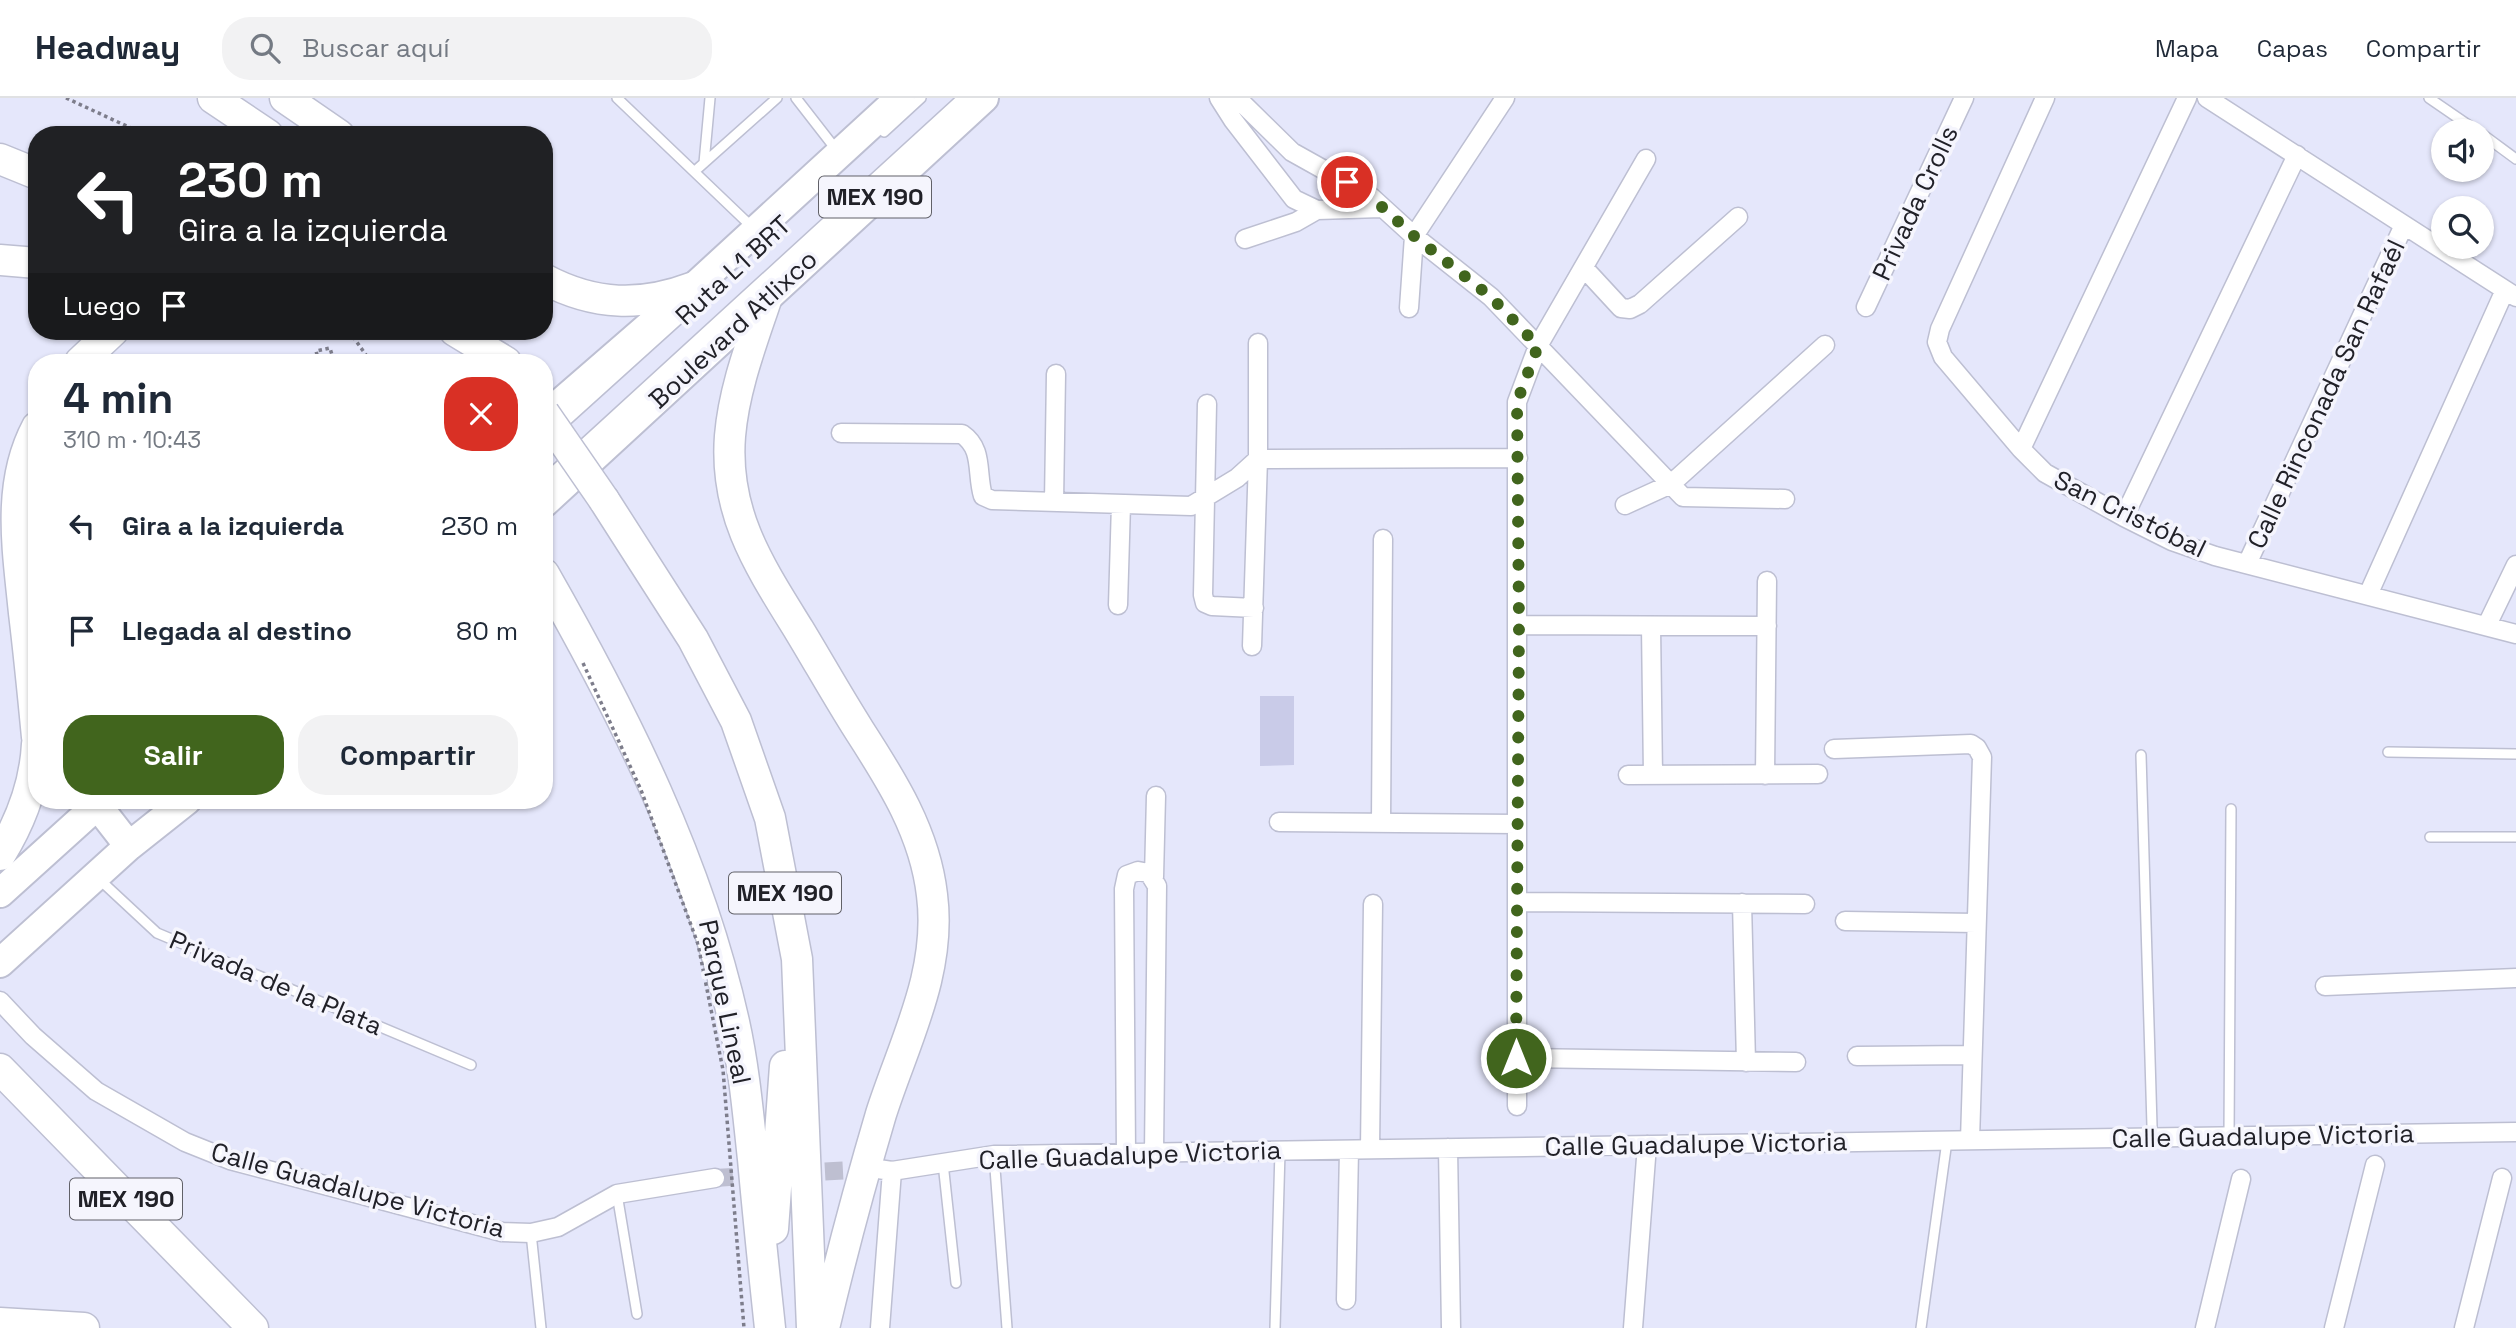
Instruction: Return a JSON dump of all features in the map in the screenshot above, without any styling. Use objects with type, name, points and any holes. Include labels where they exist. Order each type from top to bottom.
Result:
[{"type":"highway","points":[[213,98],[255,126]]},
{"type":"highway","points":[[285,98],[326,126]]},
{"type":"highway","points":[[0,159],[28,170]]},
{"type":"highway","points":[[0,260],[28,262]]},
{"type":"highway","points":[[553,283],[577,293],[621,301],[652,300],[699,291]]},
{"type":"highway","points":[[767,297],[745,364],[733,416],[730,458],[740,521],[756,560],[894,785],[910,817],[929,873],[934,922],[933,947],[923,996],[882,1114],[824,1328]]},
{"type":"highway","points":[[89,354],[103,340]]},
{"type":"highway","points":[[470,340],[494,354]]},
{"type":"highway","name":"MEX 190","points":[[553,428],[604,500],[693,639],[736,721],[770,818],[797,960],[812,1328]]},
{"type":"highway","points":[[28,450],[17,494],[20,577],[28,652]]},
{"type":"highway","points":[[553,590],[645,764],[689,868],[708,921],[725,985],[744,1077],[768,1314]]},
{"type":"highway","points":[[0,855],[28,794]]},
{"type":"highway","points":[[768,1314],[787,1034],[797,960]]},
{"type":"highway","name":"MEX 190","points":[[0,1069],[253,1328]]},
{"type":"highway","points":[[0,1323],[84,1328]]},
{"type":"main road","name":"MEX 190","points":[[553,408],[699,291],[756,230],[900,98]]},
{"type":"main road","name":"Boulevard Atlixco","points":[[553,495],[984,98]]},
{"type":"main road","points":[[0,963],[130,846],[176,809]]},
{"type":"main road","points":[[0,893],[85,813],[130,846]]},
{"type":"street","points":[[1219,98],[1294,199],[1317,210],[1381,208]]},
{"type":"street","points":[[1237,98],[1292,152],[1369,195],[1414,236],[1491,297],[1684,497],[1785,499]]},
{"type":"street","points":[[1409,308],[1414,236],[1505,98]]},
{"type":"street","name":"Privada Crolls","points":[[1866,307],[1964,98]]},
{"type":"street","name":"San Cristóbal","points":[[2045,98],[1940,329],[1937,342],[1944,356],[2021,449],[2045,473],[2172,541],[2247,564],[2516,634]]},
{"type":"street","points":[[2021,449],[2187,98]]},
{"type":"street","points":[[2207,98],[2511,293],[2368,595]]},
{"type":"street","points":[[2124,517],[2297,155]]},
{"type":"street","points":[[1517,1106],[1517,402],[1538,346],[1646,159]]},
{"type":"street","points":[[1245,239],[1297,222],[1317,210]]},
{"type":"street","points":[[1584,268],[1621,308],[1630,309],[1640,304],[1738,216]]},
{"type":"street","name":"Calle Rinconada San Rafaél","points":[[2247,564],[2404,225]]},
{"type":"street","points":[[1252,646],[1258,459],[1258,343]]},
{"type":"street","points":[[1625,505],[1671,484],[1825,345]]},
{"type":"street","points":[[1054,502],[1056,374]]},
{"type":"street","points":[[1207,404],[1203,595],[1205,603],[1212,606],[1254,608]]},
{"type":"street","points":[[841,433],[962,435],[970,440],[978,453],[983,496],[992,500],[1191,506],[1247,471],[1258,459],[1518,458]]},
{"type":"street","points":[[1118,604],[1121,504]]},
{"type":"street","points":[[1381,823],[1383,539]]},
{"type":"street","points":[[2487,625],[2516,565]]},
{"type":"street","points":[[1765,775],[1767,581]]},
{"type":"street","points":[[1519,625],[1767,626]]},
{"type":"street","points":[[1651,625],[1653,775]]},
{"type":"street","points":[[1834,749],[1971,744],[1982,757],[1970,1140]]},
{"type":"street","points":[[1628,775],[1818,774]]},
{"type":"street","points":[[1154,1152],[1156,796]]},
{"type":"street","points":[[1279,822],[1517,824]]},
{"type":"street","points":[[1126,1153],[1124,889],[1127,875],[1138,871],[1154,877]]},
{"type":"street","points":[[1517,902],[1805,904]]},
{"type":"street","points":[[1742,903],[1746,1062]]},
{"type":"street","points":[[1370,1149],[1373,904]]},
{"type":"street","points":[[1844,921],[1976,923]]},
{"type":"street","points":[[2325,986],[2516,978]]},
{"type":"street","name":"Calle Guadalupe Victoria","points":[[0,1001],[33,1036],[96,1091],[185,1142],[230,1160],[502,1231],[531,1233],[558,1227],[617,1194],[715,1178]]},
{"type":"street","points":[[1857,1056],[1972,1055]]},
{"type":"street","points":[[1516,1058],[1796,1062]]},
{"type":"street","name":"Calle Guadalupe Victoria","points":[[880,1328],[885,1170],[994,1155],[2516,1132]]},
{"type":"street","points":[[1633,1328],[1647,1145]]},
{"type":"street","points":[[1448,1148],[1451,1328]]},
{"type":"street","points":[[1346,1300],[1349,1150]]},
{"type":"street","points":[[2334,1328],[2375,1165]]},
{"type":"street","points":[[2464,1328],[2502,1178]]},
{"type":"street","points":[[2205,1328],[2241,1179]]},
{"type":"lane","points":[[617,98],[756,230]]},
{"type":"lane","points":[[704,163],[710,98]]},
{"type":"lane","points":[[695,171],[777,98]]},
{"type":"lane","points":[[796,98],[840,154]]},
{"type":"lane","points":[[873,142],[921,98]]},
{"type":"lane","name":"Ruta L1 BRT","points":[[553,472],[962,98]]},
{"type":"lane","points":[[2429,98],[2460,119]]},
{"type":"lane","points":[[2494,143],[2516,159]]},
{"type":"lane","name":"Ruta L1 BRT","points":[[553,432],[699,291]]},
{"type":"lane","points":[[2388,752],[2516,754]]},
{"type":"lane","points":[[2141,755],[2152,1126],[2150,1138]]},
{"type":"lane","points":[[2229,1136],[2231,809]]},
{"type":"lane","points":[[2430,837],[2516,837]]},
{"type":"lane","name":"Privada de la Plata","points":[[96,876],[157,933],[471,1065]]},
{"type":"lane","points":[[1921,1328],[1947,1141]]},
{"type":"lane","points":[[1275,1328],[1280,1151]]},
{"type":"lane","points":[[994,1155],[1007,1328]]},
{"type":"lane","points":[[943,1163],[956,1283]]},
{"type":"lane","points":[[617,1194],[637,1314]]},
{"type":"lane","points":[[531,1233],[541,1328]]},
{"type":"path","points":[[66,98],[127,126]]},
{"type":"path","points":[[317,354],[316,351],[330,348],[332,354]]},
{"type":"path","name":"Parque Lineal","points":[[583,663],[641,790],[698,944],[723,1070],[744,1328]]},
{"type":"shaded area","points":[[1260,696],[1294,696],[1294,765],[1260,766]]},
{"type":"tunnel","points":[[798,1173],[872,1169]]},
{"type":"tunnel","points":[[715,1178],[763,1175]]},
{"type":"route","points":[[1347,182],[1369,195],[1414,236],[1491,297],[1538,346],[1517,402],[1519,625],[1516,1058]]}]
